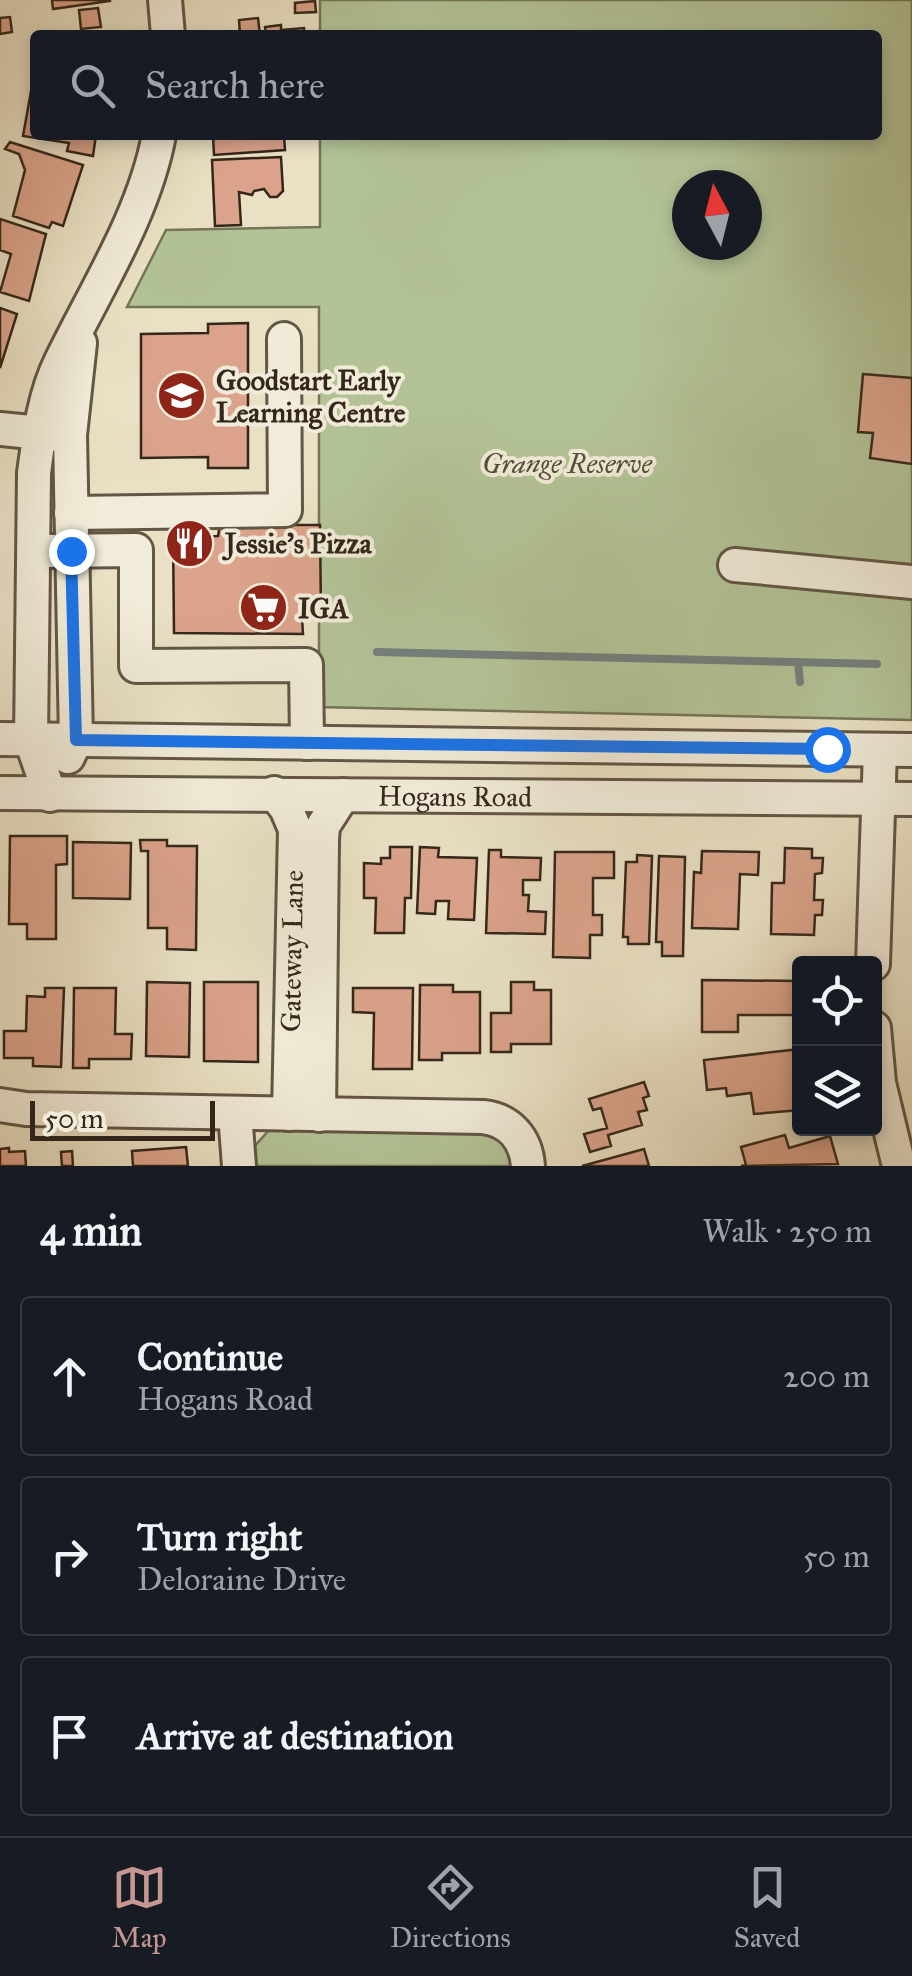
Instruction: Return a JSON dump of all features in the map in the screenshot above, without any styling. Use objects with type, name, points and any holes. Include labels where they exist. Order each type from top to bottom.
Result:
[{"type":"street","points":[[165,0],[168,30]]},
{"type":"street","points":[[50,794],[76,740],[71,513],[54,435],[60,362],[83,324],[148,180],[159,140]]},
{"type":"street","points":[[71,513],[285,510],[284,339]]},
{"type":"street","points":[[0,430],[54,435]]},
{"type":"street","points":[[50,794],[16,739],[34,551],[34,473],[54,435]]},
{"type":"street","points":[[34,551],[136,550],[136,666],[306,665],[307,743]]},
{"type":"street","points":[[734,565],[912,582]]},
{"type":"street","name":"Hogans Road","points":[[16,739],[896,750]]},
{"type":"street","points":[[873,956],[877,798],[896,750]]},
{"type":"street","name":"Hogans Road","points":[[0,793],[912,799]]},
{"type":"street","name":"Gateway Lane","points":[[274,794],[286,808],[295,829],[304,1115]]},
{"type":"street","name":"Gateway Lane","points":[[304,1115],[322,840],[324,826],[343,795]]},
{"type":"street","points":[[876,1046],[879,1083],[901,1150]]},
{"type":"street","points":[[9,1109],[494,1118],[522,1140],[528,1166]]},
{"type":"street","points":[[235,1113],[239,1166]]},
{"type":"green space","name":"Grange Reserve","points":[[320,0],[912,0],[912,720],[319,707],[319,307],[127,307],[166,230],[320,227],[320,140],[882,140],[882,30],[320,30]]},
{"type":"green space","points":[[270,1129],[481,1130],[506,1142],[514,1166],[251,1166],[253,1148]]},
{"type":"building","points":[[52,0],[110,0],[110,1],[53,9]]},
{"type":"building","points":[[315,1],[316,12],[295,13],[295,3]]},
{"type":"building","points":[[98,8],[101,27],[81,29],[79,10]]},
{"type":"building","points":[[10,17],[12,32],[0,34],[0,18]]},
{"type":"building","points":[[258,18],[259,30],[240,30],[239,20]]},
{"type":"building","points":[[281,25],[281,30],[265,30]]},
{"type":"building","points":[[30,97],[30,137],[23,136]]},
{"type":"building","points":[[49,140],[95,140],[93,156],[67,151],[69,143]]},
{"type":"building","points":[[213,140],[284,140],[285,150],[214,155]]},
{"type":"building","points":[[10,142],[83,165],[63,226],[52,222],[49,228],[13,216],[25,170],[19,154],[5,149]]},
{"type":"building","points":[[281,157],[283,191],[277,197],[270,197],[264,189],[252,195],[239,192],[241,225],[215,226],[212,160]]},
{"type":"building","points":[[0,219],[46,234],[29,301],[0,292],[11,254],[0,250]]},
{"type":"building","points":[[0,308],[17,314],[0,368]]},
{"type":"building","points":[[248,323],[248,468],[208,468],[208,457],[141,458],[141,334],[208,333],[208,324]]},
{"type":"building","points":[[863,374],[912,378],[912,464],[870,458],[873,433],[858,432]]},
{"type":"building","points":[[220,525],[320,525],[321,618],[302,618],[303,634],[174,633],[173,537],[218,536]]},
{"type":"building","points":[[10,836],[67,836],[67,864],[56,865],[56,939],[27,939],[27,924],[9,924]]},
{"type":"building","points":[[140,840],[167,840],[167,846],[197,846],[196,950],[167,949],[167,928],[148,928],[148,851],[141,851]]},
{"type":"building","points":[[73,842],[131,843],[130,899],[73,898]]},
{"type":"building","points":[[390,847],[412,847],[411,898],[405,898],[404,933],[375,933],[376,898],[364,898],[364,863],[381,864],[381,858],[390,858]]},
{"type":"building","points":[[420,847],[439,848],[438,857],[477,858],[474,920],[448,919],[449,901],[436,901],[435,914],[417,913]]},
{"type":"building","points":[[785,848],[812,849],[812,858],[823,858],[822,873],[815,874],[814,900],[823,900],[822,915],[815,915],[814,935],[771,934],[772,883],[784,883]]},
{"type":"building","points":[[489,850],[501,850],[501,857],[541,858],[540,880],[523,880],[523,895],[529,895],[528,911],[546,912],[545,934],[486,933]]},
{"type":"building","points":[[702,851],[759,852],[758,875],[740,874],[738,929],[692,928],[694,872],[701,873]]},
{"type":"building","points":[[555,852],[614,852],[614,878],[593,878],[593,915],[602,915],[602,935],[590,935],[590,958],[553,957]]},
{"type":"building","points":[[637,855],[652,856],[649,944],[628,944],[628,937],[623,937],[626,862],[637,862]]},
{"type":"building","points":[[659,856],[685,857],[683,956],[662,956],[662,942],[656,942]]},
{"type":"building","points":[[702,980],[792,981],[792,1015],[738,1015],[738,1032],[702,1032]]},
{"type":"building","points":[[147,982],[190,983],[189,1057],[146,1056]]},
{"type":"building","points":[[204,982],[258,982],[258,1062],[204,1061]]},
{"type":"building","points":[[511,982],[534,982],[534,990],[551,990],[551,1044],[511,1044],[511,1052],[491,1052],[491,1013],[511,1013]]},
{"type":"building","points":[[420,985],[453,985],[453,992],[480,992],[480,1053],[442,1053],[442,1060],[419,1060]]},
{"type":"building","points":[[45,988],[64,988],[61,1067],[33,1066],[33,1058],[4,1058],[4,1031],[26,1031],[27,996],[45,997]]},
{"type":"building","points":[[74,988],[116,988],[115,1034],[132,1034],[131,1059],[89,1059],[89,1068],[73,1068]]},
{"type":"building","points":[[353,988],[413,988],[412,1069],[373,1069],[374,1013],[353,1012]]},
{"type":"building","points":[[792,1050],[792,1111],[754,1114],[751,1093],[727,1096],[726,1088],[707,1090],[704,1060]]},
{"type":"building","points":[[644,1082],[649,1096],[643,1098],[647,1110],[638,1112],[642,1125],[608,1135],[611,1146],[590,1152],[584,1134],[607,1128],[601,1108],[593,1110],[589,1099]]},
{"type":"building","points":[[785,1135],[789,1148],[830,1136],[838,1164],[741,1166],[746,1165],[741,1147]]},
{"type":"building","points":[[186,1147],[188,1166],[133,1166],[132,1151]]},
{"type":"building","points":[[9,1148],[9,1152],[25,1151],[26,1166],[0,1166],[0,1149]]},
{"type":"building","points":[[644,1149],[649,1166],[582,1166]]},
{"type":"building","points":[[72,1151],[73,1166],[62,1166],[61,1152]]},
{"type":"waterway","points":[[377,652],[877,664]]},
{"type":"waterway","points":[[798,663],[800,682]]},
{"type":"place","name":"Goodstart Early Learning Centre","points":[[181,396]]},
{"type":"place","name":"Jessie's Pizza","points":[[190,543]]},
{"type":"place","name":"IGA","points":[[263,608]]},
{"type":"route","points":[[71,551],[76,740],[827,749]]}]
